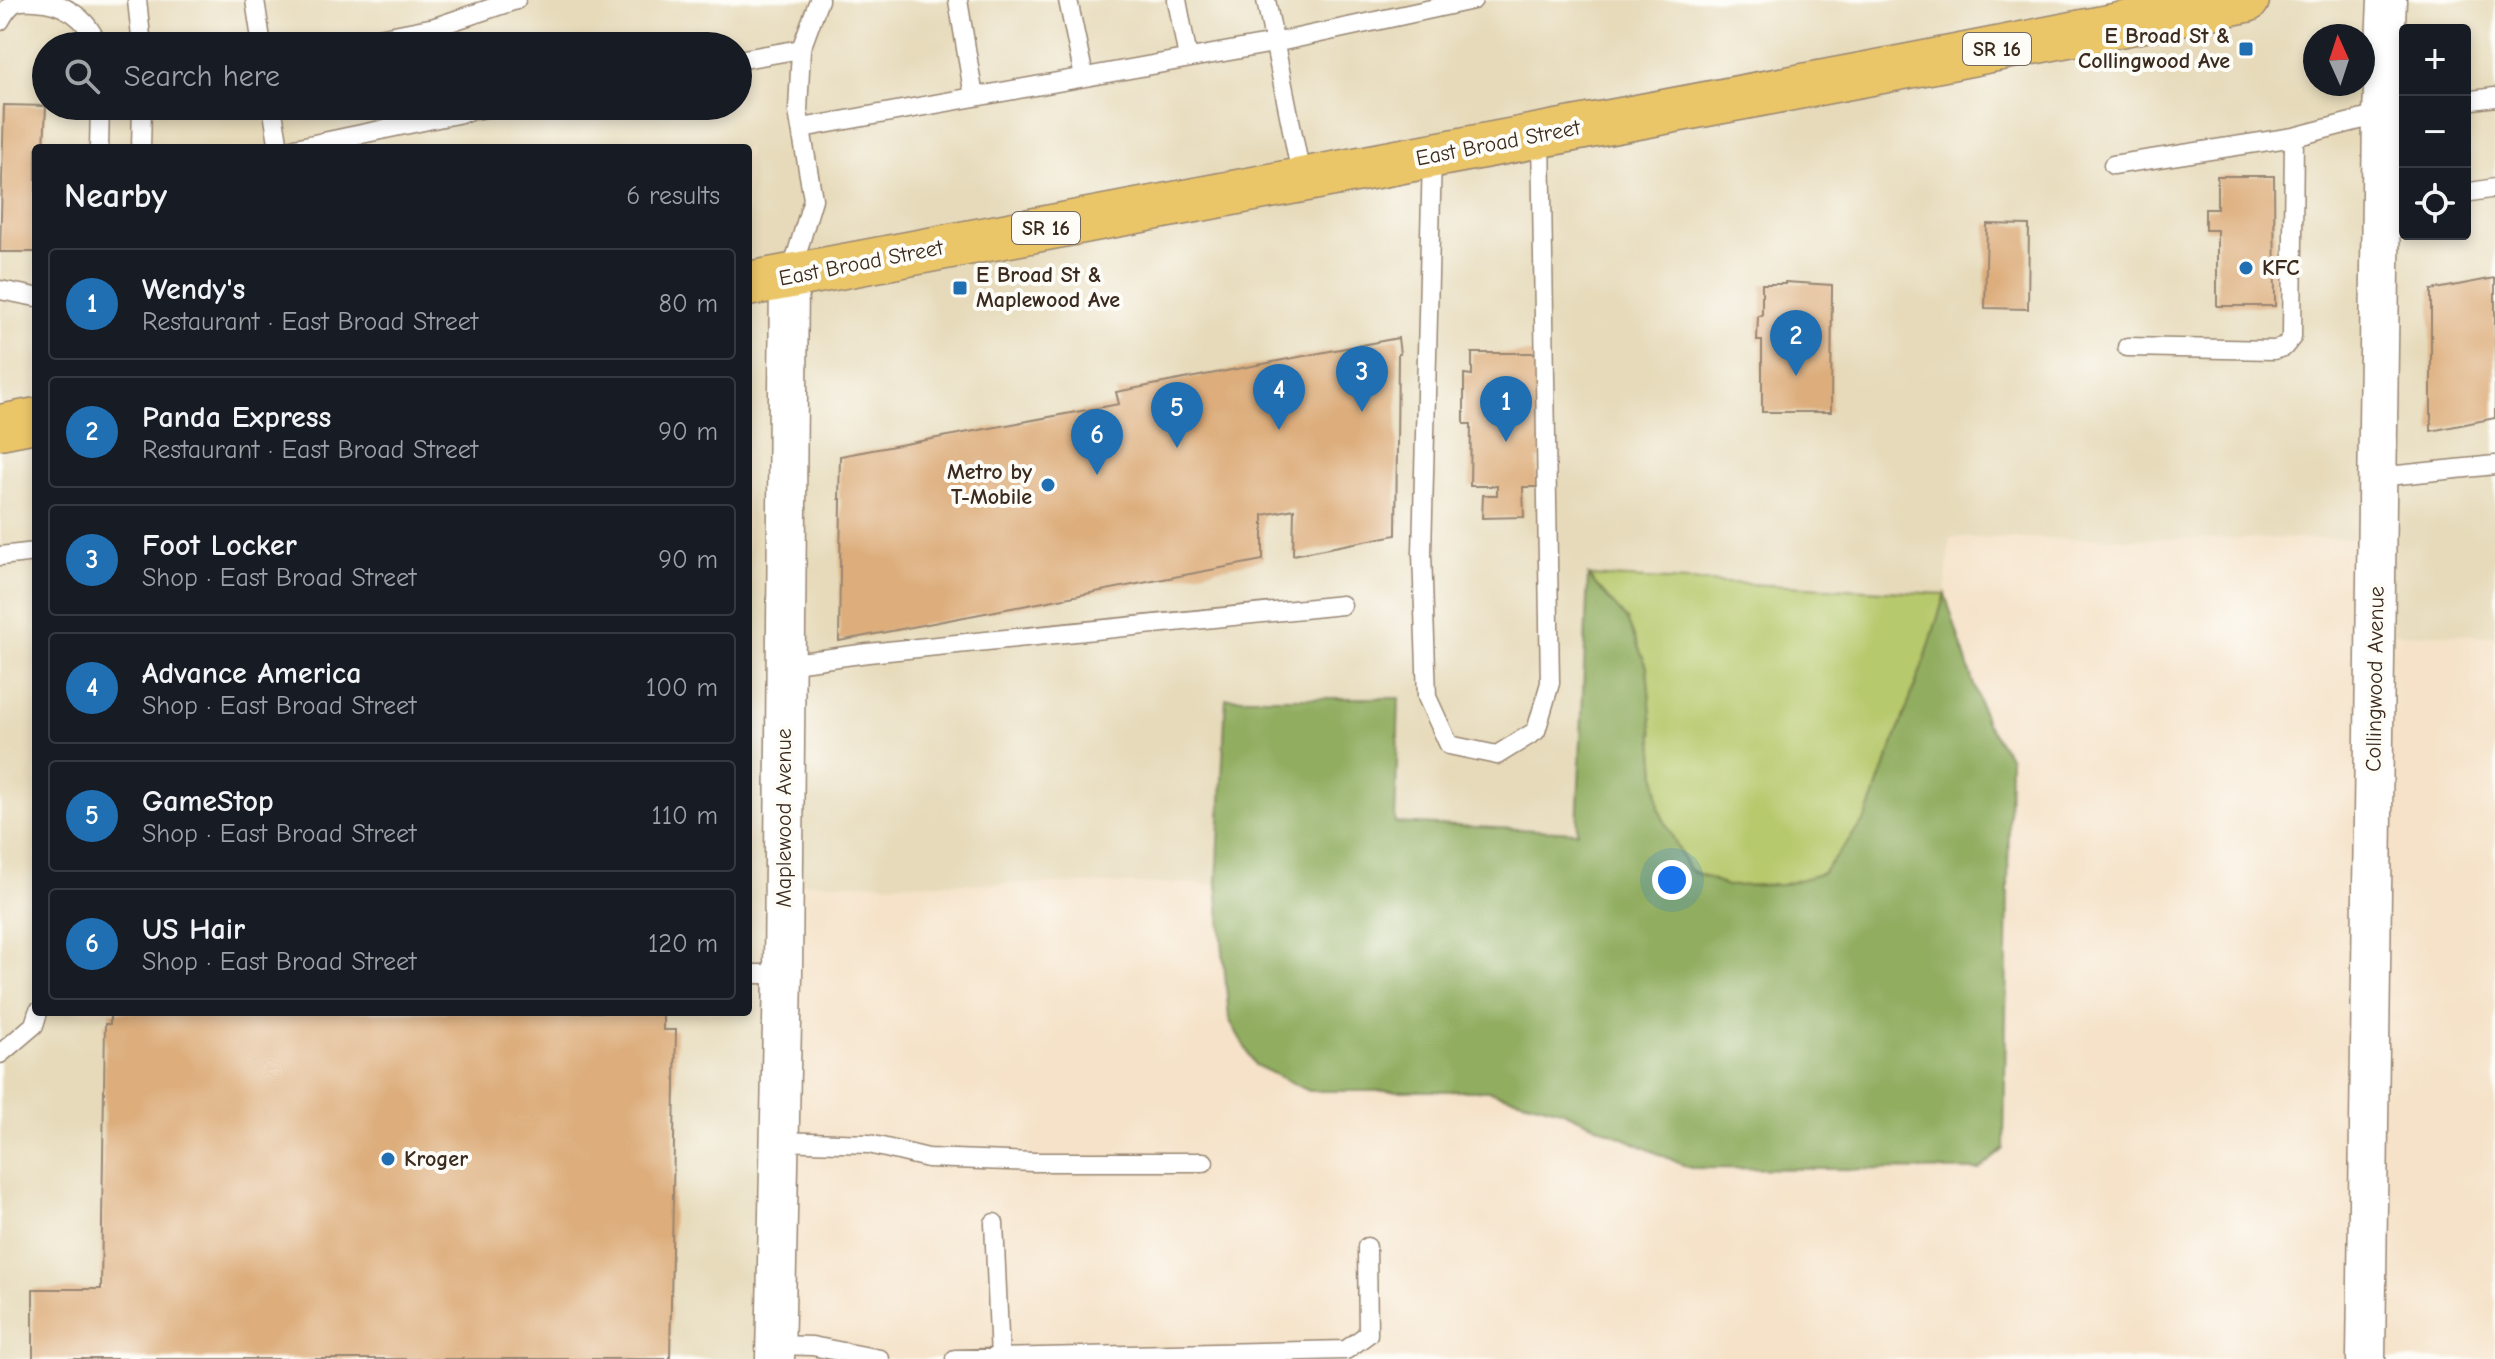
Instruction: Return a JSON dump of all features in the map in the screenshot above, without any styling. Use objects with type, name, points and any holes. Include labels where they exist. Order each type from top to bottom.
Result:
[{"type":"main road","name":"East Broad Street","points":[[769,280],[2247,0]]},
{"type":"main road","points":[[0,427],[32,421]]},
{"type":"street","name":"Collingwood Avenue","points":[[2366,1359],[2378,477],[2393,112],[2387,0]]},
{"type":"street","name":"Maplewood Avenue","points":[[769,280],[786,664],[766,974],[780,1141],[775,1352]]},
{"type":"lane","points":[[137,0],[140,32]]},
{"type":"lane","points":[[255,0],[260,32]]},
{"type":"lane","points":[[409,32],[435,27],[516,0]]},
{"type":"lane","points":[[769,280],[813,199],[798,111],[801,49],[819,0]]},
{"type":"lane","points":[[958,0],[974,97]]},
{"type":"lane","points":[[1068,0],[1084,77]]},
{"type":"lane","points":[[1177,0],[1188,58]]},
{"type":"lane","points":[[1266,0],[1302,180]]},
{"type":"lane","points":[[802,128],[1274,43],[1473,0]]},
{"type":"lane","points":[[0,21],[8,8],[19,1],[49,2],[72,10],[90,32]]},
{"type":"lane","points":[[752,58],[801,49]]},
{"type":"lane","points":[[2471,100],[2495,97]]},
{"type":"lane","points":[[2113,165],[2294,137],[2393,112]]},
{"type":"lane","points":[[99,144],[100,120]]},
{"type":"lane","points":[[141,144],[142,120]]},
{"type":"lane","points":[[274,120],[278,144]]},
{"type":"lane","points":[[314,144],[428,120]]},
{"type":"lane","points":[[1432,156],[1422,553],[1427,697],[1449,745],[1497,755],[1536,731],[1550,683],[1541,135]]},
{"type":"lane","points":[[2127,347],[2274,350],[2284,347],[2292,337],[2294,137]]},
{"type":"lane","points":[[2471,192],[2495,188]]},
{"type":"lane","points":[[0,290],[32,296]]},
{"type":"lane","points":[[2378,477],[2495,465]]},
{"type":"lane","points":[[0,556],[32,552]]},
{"type":"lane","points":[[786,664],[1342,605]]},
{"type":"lane","points":[[0,1054],[34,1025],[37,1016]]},
{"type":"lane","points":[[780,1141],[869,1144],[928,1158],[1035,1162],[1204,1162]]},
{"type":"lane","points":[[994,1223],[1000,1358]]},
{"type":"lane","points":[[955,1359],[1346,1350],[1368,1334],[1367,1247]]},
{"type":"lane","points":[[775,1352],[812,1346],[880,1359]]},
{"type":"shaded area","points":[[0,0],[2495,0],[2495,636],[2371,632],[2370,539],[1950,538],[1945,594],[1588,577],[1577,832],[1394,823],[1226,698],[1217,884],[785,883],[778,1359],[0,1359]]},
{"type":"green space","points":[[1588,576],[1945,594],[1926,656],[1866,818],[1823,873],[1782,885],[1727,886],[1689,870],[1659,810],[1647,667],[1627,620]]},
{"type":"green space","points":[[1588,576],[1627,620],[1647,667],[1659,810],[1689,870],[1727,886],[1782,885],[1823,873],[1866,818],[1926,656],[1945,594],[1986,723],[2010,758],[2004,1149],[1979,1170],[1690,1168],[1561,1110],[1488,1091],[1309,1091],[1255,1065],[1229,1019],[1217,884],[1226,698],[1399,698],[1395,823],[1577,832]]},
{"type":"building","points":[[4,105],[32,106],[32,120],[45,120],[44,144],[32,144],[32,252],[0,252]]},
{"type":"building","name":"KFC","points":[[2217,176],[2274,176],[2275,306],[2217,306],[2217,230],[2205,230],[2205,209],[2217,209]]},
{"type":"building","points":[[1987,224],[2029,225],[2028,309],[1985,308]]},
{"type":"building","points":[[2495,278],[2495,418],[2431,431],[2431,290]]},
{"type":"building","points":[[1762,284],[1832,285],[1831,412],[1762,412],[1762,341],[1757,341],[1758,316],[1762,315]]},
{"type":"building","points":[[1398,338],[1396,535],[1293,555],[1294,509],[1263,515],[1263,560],[839,641],[840,456],[1119,404],[1116,392]]},
{"type":"building","points":[[1472,353],[1542,353],[1541,459],[1537,459],[1537,487],[1523,487],[1524,517],[1482,518],[1483,495],[1497,495],[1497,486],[1470,486],[1471,424],[1464,424],[1464,374],[1472,375]]},
{"type":"building","name":"Kroger","points":[[110,1016],[663,1016],[663,1030],[676,1030],[670,1359],[33,1359],[33,1289],[101,1289],[105,1024],[110,1024]]},
{"type":"place","name":"E Broad St & Collingwood Ave","points":[[2246,49]]},
{"type":"place","name":"KFC","points":[[2246,268]]},
{"type":"place","name":"E Broad St & Maplewood Ave","points":[[960,288]]},
{"type":"place","name":"Panda Express","points":[[1796,376]]},
{"type":"place","name":"Foot Locker","points":[[1362,412]]},
{"type":"place","name":"Advance America","points":[[1279,430]]},
{"type":"place","name":"Wendy's","points":[[1506,442]]},
{"type":"place","name":"GameStop","points":[[1177,448]]},
{"type":"place","name":"US Hair","points":[[1097,475]]},
{"type":"place","name":"Metro by T-Mobile","points":[[1048,485]]},
{"type":"place","name":"Kroger","points":[[388,1159]]}]
